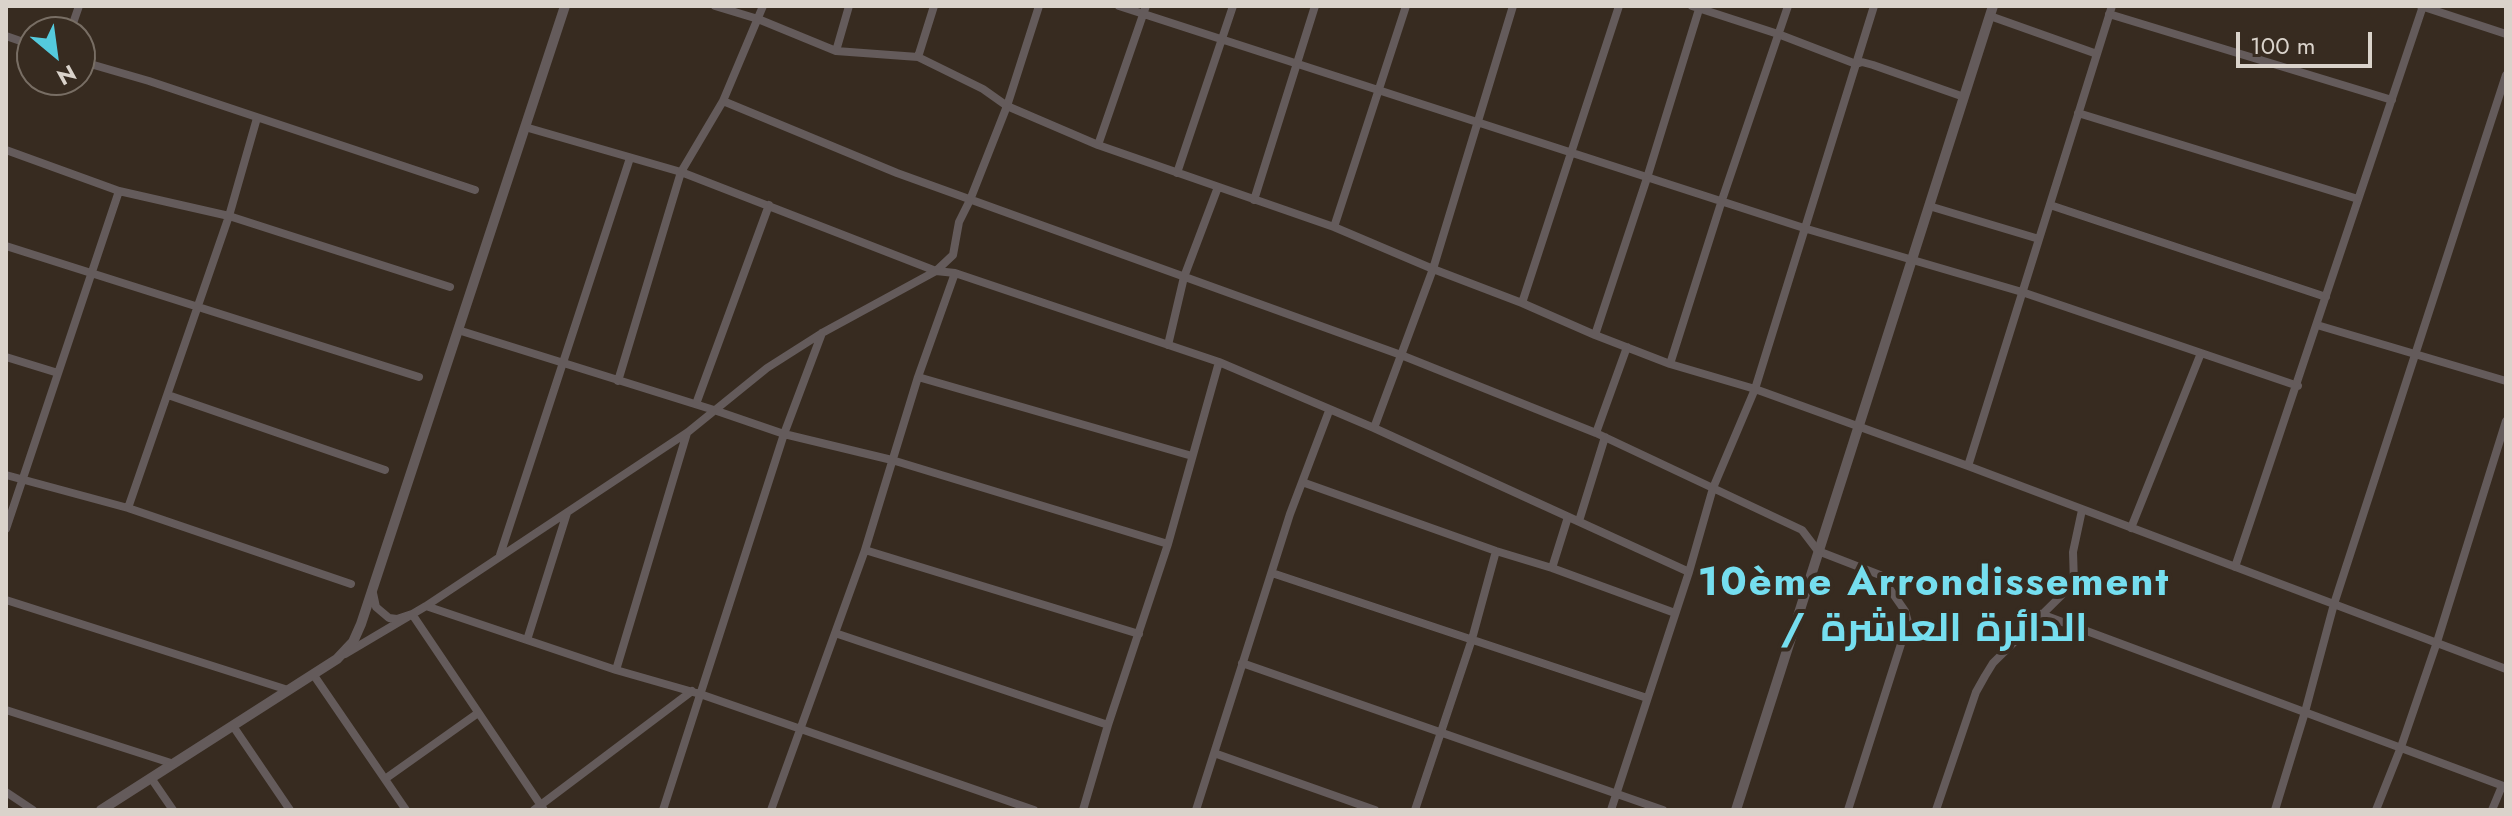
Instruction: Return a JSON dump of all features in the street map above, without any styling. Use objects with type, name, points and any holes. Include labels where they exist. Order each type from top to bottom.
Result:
[{"type":"street","points":[[337,659],[353,642],[374,584],[565,6]]},
{"type":"street","points":[[715,6],[758,19],[836,51],[918,57],[983,89],[1007,106],[1098,145],[1334,227],[1670,364],[1755,389],[1859,426],[2506,669]]},
{"type":"street","points":[[618,381],[681,172],[723,101],[763,6]]},
{"type":"street","points":[[836,51],[849,6]]},
{"type":"street","points":[[918,57],[934,6]]},
{"type":"street","points":[[101,810],[313,674],[426,606],[688,432],[767,368],[822,333],[936,271],[953,255],[959,222],[1007,106],[1039,6]]},
{"type":"street","points":[[1119,6],[1145,9],[1222,40],[1477,124],[1807,229],[2022,292],[2298,386]]},
{"type":"street","points":[[1177,173],[1233,6]]},
{"type":"street","points":[[1254,200],[1315,6]]},
{"type":"street","points":[[1334,227],[1406,6]]},
{"type":"street","points":[[1374,428],[1433,269],[1513,6]]},
{"type":"street","points":[[1522,303],[1619,6]]},
{"type":"street","points":[[1670,364],[1788,6]]},
{"type":"street","points":[[1611,810],[1689,572],[1713,488],[1755,389],[1874,6]]},
{"type":"street","points":[[2235,567],[2423,6],[2506,34]]},
{"type":"street","points":[[1595,335],[1647,178],[1697,7],[1856,64],[1873,65],[1964,97]]},
{"type":"street","points":[[1098,145],[1145,9]]},
{"type":"street","points":[[1968,466],[2110,10],[2392,100]]},
{"type":"street","points":[[1736,810],[1992,11],[2097,54]]},
{"type":"street","points":[[96,66],[475,190]]},
{"type":"street","points":[[2275,810],[2334,604],[2506,75]]},
{"type":"street","points":[[723,101],[897,173],[1401,355],[1600,435],[1802,530],[1818,551],[1880,575],[1908,616],[1908,622],[1848,810]]},
{"type":"street","points":[[2078,113],[2358,199]]},
{"type":"street","points":[[128,508],[229,216],[257,118]]},
{"type":"street","points":[[525,127],[681,172],[936,271],[955,273],[1219,362],[1374,428],[1689,572]]},
{"type":"street","points":[[6,150],[119,191],[229,216],[450,287]]},
{"type":"street","points":[[500,555],[630,158]]},
{"type":"street","points":[[1168,345],[1184,277],[1218,187]]},
{"type":"street","points":[[6,529],[119,191]]},
{"type":"street","points":[[696,404],[769,205]]},
{"type":"street","points":[[2050,205],[2326,297]]},
{"type":"street","points":[[1929,206],[2039,239]]},
{"type":"street","points":[[6,246],[419,377]]},
{"type":"street","points":[[771,810],[865,550],[918,377],[955,273]]},
{"type":"street","points":[[2317,325],[2506,381]]},
{"type":"street","points":[[458,330],[784,434],[892,460],[1168,544]]},
{"type":"street","points":[[663,810],[696,693],[784,434],[822,333]]},
{"type":"street","points":[[1579,521],[1600,435],[1627,347]]},
{"type":"street","points":[[2131,528],[2201,353]]},
{"type":"street","points":[[6,357],[58,373]]},
{"type":"street","points":[[1083,810],[1168,544],[1219,362]]},
{"type":"street","points":[[918,377],[1192,456]]},
{"type":"street","points":[[168,395],[385,470]]},
{"type":"street","points":[[1196,810],[1302,482],[1329,411]]},
{"type":"street","points":[[2376,810],[2437,642],[2506,421]]},
{"type":"street","points":[[616,670],[688,432]]},
{"type":"street","points":[[6,475],[128,508],[351,584]]},
{"type":"street","points":[[1302,482],[1675,613]]},
{"type":"street","points":[[1936,810],[1976,692],[1985,676],[1993,663],[2074,583],[2073,552],[2082,510]]},
{"type":"street","points":[[527,640],[567,512]]},
{"type":"street","points":[[1552,568],[1568,517]]},
{"type":"street","points":[[865,550],[1139,634]]},
{"type":"street","points":[[1415,810],[1472,639],[1496,551]]},
{"type":"street","points":[[1272,573],[1647,698]]},
{"type":"street","points":[[374,584],[373,599],[381,614],[397,619],[412,614]]},
{"type":"street","points":[[6,600],[288,690]]},
{"type":"street","points":[[426,606],[616,670],[696,693],[1034,810]]},
{"type":"street","points":[[412,614],[540,809],[696,693]]},
{"type":"street","points":[[2041,614],[2504,787],[2492,810]]},
{"type":"street","points":[[835,633],[1108,725]]},
{"type":"street","points":[[1242,663],[1663,810]]},
{"type":"street","points":[[313,674],[406,810]]},
{"type":"street","points":[[6,710],[174,764]]},
{"type":"street","points":[[385,779],[478,713]]},
{"type":"street","points":[[233,726],[290,810]]},
{"type":"street","points":[[1214,753],[1375,810]]},
{"type":"street","points":[[151,778],[173,810]]},
{"type":"street","points":[[6,792],[33,810]]},
{"type":"district","name":"10ème Arrondissement / الدائرة العاشرة","points":[[1934,608]]}]
